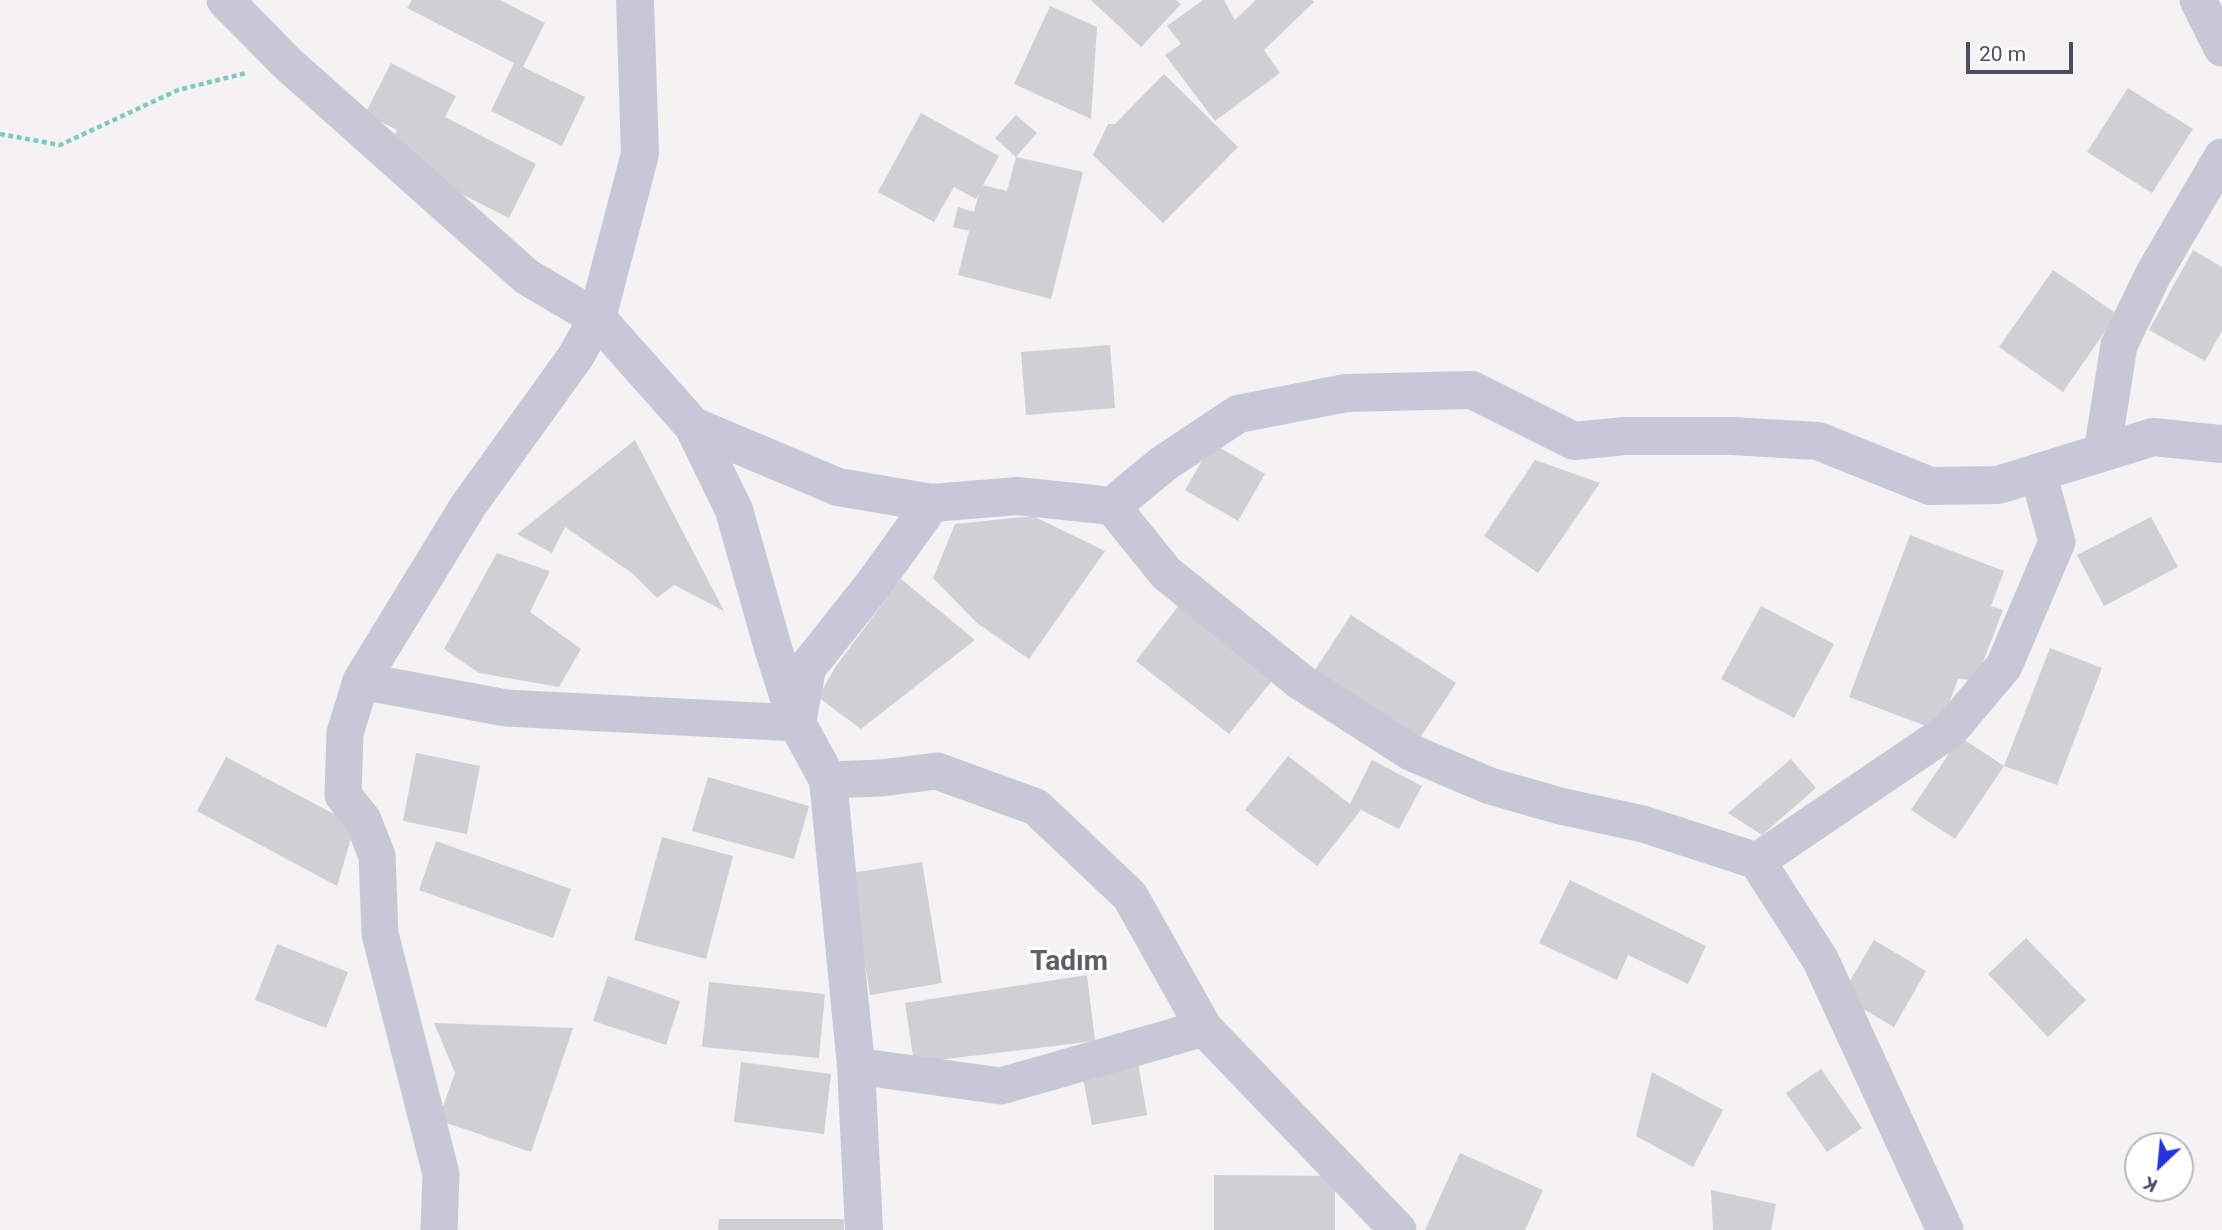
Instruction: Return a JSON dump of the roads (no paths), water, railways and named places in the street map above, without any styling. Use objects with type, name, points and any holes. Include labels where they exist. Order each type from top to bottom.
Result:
[{"type":"street","points":[[225,0],[287,63],[527,277],[597,318],[693,426],[734,510],[797,723],[828,780],[856,1066],[864,1230]]},
{"type":"street","points":[[439,1230],[441,1174],[380,934],[377,856],[363,820],[343,795],[345,733],[360,681],[468,506],[576,356],[597,318],[640,154],[635,0]]},
{"type":"street","points":[[2198,0],[2222,48]]},
{"type":"street","points":[[2102,453],[2119,345],[2154,273],[2222,157]]},
{"type":"street","points":[[1112,506],[1163,464],[1238,414],[1346,393],[1472,390],[1574,440],[1625,436],[1732,436],[1818,441],[1930,486],[1998,485],[2153,437],[2222,444]]},
{"type":"street","points":[[693,426],[838,487],[932,503],[1017,496],[1112,506],[1166,573],[1301,682],[1412,752],[1490,786],[1560,806],[1643,824],[1757,861],[1820,959],[1945,1230]]},
{"type":"street","points":[[1757,861],[1950,730],[2004,666],[2057,542],[2038,473]]},
{"type":"street","points":[[797,723],[807,667],[873,585],[932,503]]},
{"type":"street","points":[[360,681],[506,708],[797,723]]},
{"type":"street","points":[[828,780],[881,778],[937,771],[1036,807],[1130,896],[1204,1028],[1398,1230]]},
{"type":"street","points":[[856,1066],[1001,1086],[1204,1028]]},
{"type":"district","name":"Tadım","points":[[1069,963]]}]
